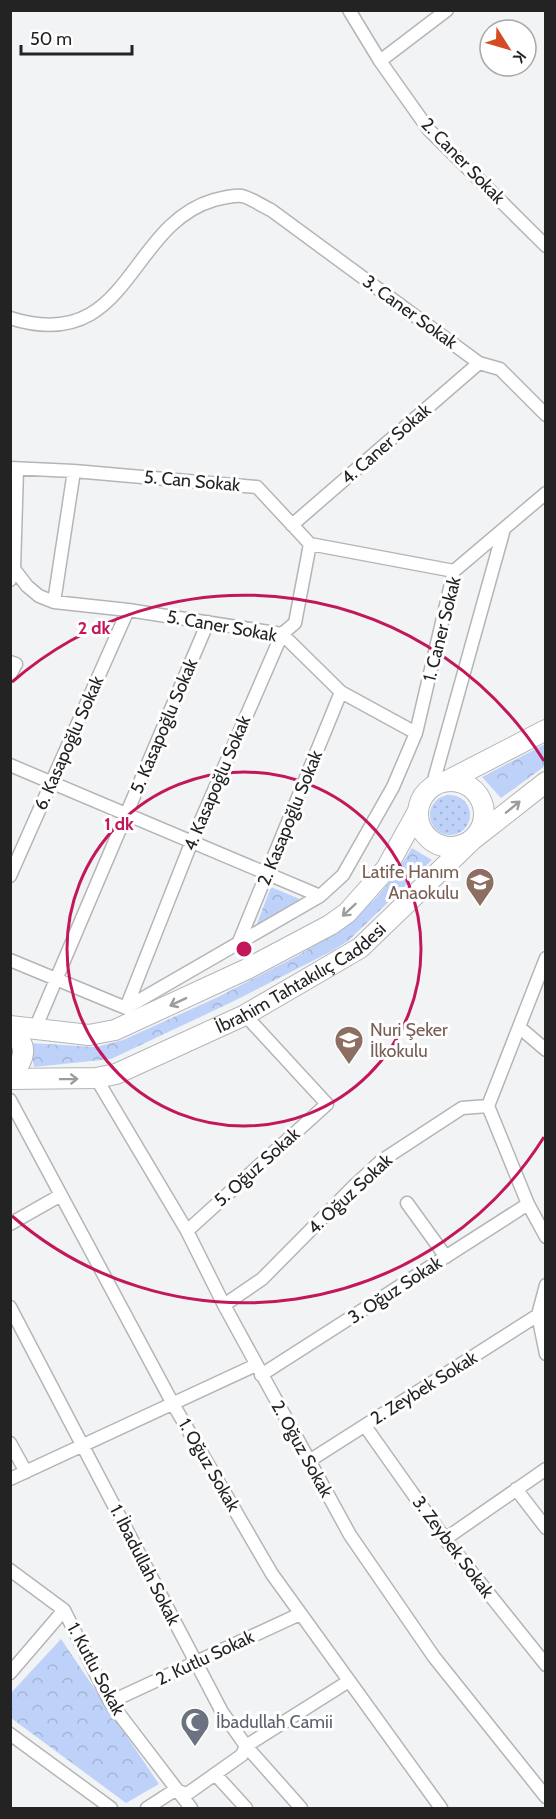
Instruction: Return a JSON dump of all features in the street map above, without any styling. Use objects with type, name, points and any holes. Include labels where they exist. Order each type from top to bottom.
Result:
[{"type":"main road","points":[[440,783],[467,784],[480,797],[485,815],[483,825],[472,840],[462,846],[451,848],[440,846],[430,840],[422,831],[418,820],[420,801],[440,783],[546,730]]},
{"type":"main road","name":"İbrahim Tahtakılıç Caddesi","points":[[10,1078],[96,1078],[116,1074],[245,1015],[360,948],[472,840],[546,782]]},
{"type":"main road","name":"İbrahim Tahtakılıç Caddesi","points":[[10,1028],[90,1035],[115,1030],[128,1016],[247,969],[330,925],[347,913],[386,869],[418,811]]},
{"type":"main road","points":[[10,1028],[19,1037],[24,1051],[20,1066],[10,1078]]},
{"type":"street","name":"2. Caner Sokak","points":[[349,10],[380,61],[429,130],[546,246]]},
{"type":"street","points":[[380,61],[447,10]]},
{"type":"street","name":"3. Caner Sokak","points":[[10,318],[29,324],[54,325],[72,322],[100,309],[117,294],[173,222],[200,204],[220,198],[241,196],[271,210],[479,363],[500,369],[546,414]]},
{"type":"street","name":"4. Caner Sokak","points":[[292,525],[479,363]]},
{"type":"street","points":[[12,572],[14,469]]},
{"type":"street","name":"5. Can Sokak","points":[[14,469],[74,471],[257,487],[310,544]]},
{"type":"street","points":[[54,602],[74,471]]},
{"type":"street","name":"1. Caner Sokak","points":[[128,1016],[238,944],[320,896],[343,875],[393,787],[416,733],[454,571],[546,493]]},
{"type":"street","points":[[440,783],[504,529]]},
{"type":"street","points":[[310,544],[454,571]]},
{"type":"street","name":"4. Kasapoğlu Sokak","points":[[128,1016],[192,841],[282,634],[295,623],[310,544]]},
{"type":"street","name":"5. Caner Sokak","points":[[12,572],[33,591],[54,602],[128,610],[282,634],[341,692],[416,733]]},
{"type":"street","name":"6. Kasapoğlu Sokak","points":[[10,876],[128,610]]},
{"type":"street","name":"5. Kasapoğlu Sokak","points":[[35,1029],[208,622]]},
{"type":"street","points":[[10,662],[16,663],[10,675]]},
{"type":"street","name":"2. Kasapoğlu Sokak","points":[[238,944],[341,692]]},
{"type":"street","points":[[10,765],[320,896]]},
{"type":"street","points":[[546,958],[488,1106],[528,1204],[546,1237]]},
{"type":"street","points":[[10,960],[55,978],[128,1016]]},
{"type":"street","name":"5. Oğuz Sokak","points":[[187,1231],[327,1104],[245,1015]]},
{"type":"street","points":[[519,1027],[546,1050]]},
{"type":"street","name":"2. Oğuz Sokak","points":[[96,1078],[187,1231],[224,1305],[350,1535],[434,1657],[546,1797]]},
{"type":"street","name":"1. Oğuz Sokak","points":[[10,1100],[173,1404],[272,1574],[441,1809]]},
{"type":"street","name":"4. Oğuz Sokak","points":[[224,1305],[262,1279],[381,1161],[462,1108],[488,1106]]},
{"type":"street","points":[[10,1224],[62,1195]]},
{"type":"street","points":[[408,1203],[446,1257]]},
{"type":"street","name":"3. Oğuz Sokak","points":[[10,1479],[173,1404],[259,1370],[446,1257],[528,1204]]},
{"type":"street","points":[[546,1285],[538,1315],[546,1354]]},
{"type":"street","name":"1. İbadullah Sokak","points":[[10,1307],[222,1712],[246,1746],[301,1809]]},
{"type":"street","name":"2. Zeybek Sokak","points":[[309,1461],[538,1315]]},
{"type":"street","name":"3. Zeybek Sokak","points":[[365,1426],[445,1539],[544,1660]]},
{"type":"street","points":[[10,1443],[26,1472]]},
{"type":"street","points":[[445,1539],[546,1469]]},
{"type":"street","points":[[516,1490],[546,1528]]},
{"type":"street","name":"1. Kutlu Sokak","points":[[10,1570],[64,1610],[110,1702],[191,1809]]},
{"type":"street","points":[[10,1673],[64,1610]]},
{"type":"street","name":"2. Kutlu Sokak","points":[[110,1702],[300,1614]]},
{"type":"street","points":[[147,1809],[175,1790],[187,1794],[242,1755],[246,1746],[349,1681]]},
{"type":"street","points":[[10,1734],[111,1809]]},
{"type":"street","points":[[215,1774],[246,1809]]},
{"type":"green space","points":[[545,744],[545,766],[501,798],[482,777]]},
{"type":"green space","points":[[450,795],[458,796],[464,801],[469,807],[469,823],[464,829],[458,834],[450,835],[442,834],[436,829],[431,823],[430,815],[431,807],[436,801],[442,796]]},
{"type":"green space","points":[[412,848],[432,860],[348,941],[332,951],[234,1001],[111,1059],[34,1067],[30,1043],[96,1047],[123,1040],[218,997],[299,955],[341,929],[375,899],[392,879]]},
{"type":"green space","points":[[271,887],[300,899],[256,926]]},
{"type":"green space","points":[[61,1639],[159,1784],[126,1803],[11,1718],[10,1694]]},
{"type":"place","name":"Latife Hanım Anaokulu","points":[[480,908]]},
{"type":"place","name":"Nuri Şeker İlkokulu","points":[[349,1066]]},
{"type":"place","name":"İbadullah Camii","points":[[195,1748]]}]
